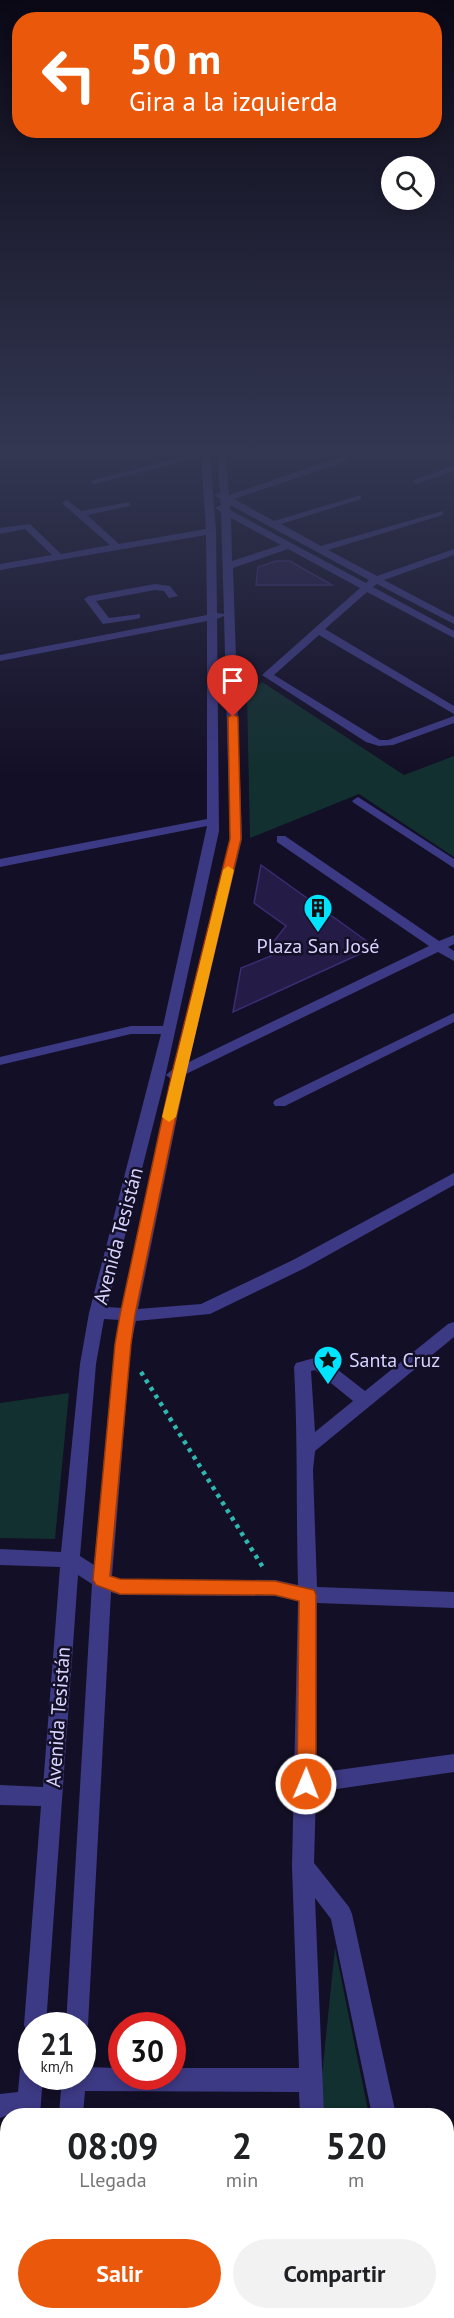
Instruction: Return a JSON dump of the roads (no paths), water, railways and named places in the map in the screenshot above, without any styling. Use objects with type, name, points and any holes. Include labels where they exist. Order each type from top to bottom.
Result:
[{"type":"street","points":[[0,567],[40,560]]},
{"type":"street","name":"Avenida Tesistán","points":[[36,2012],[70,1560],[88,1364],[97,1313],[157,1082],[210,844],[213,821],[211,560]]},
{"type":"street","name":"Avenida Tesistán","points":[[78,2012],[102,1580],[123,1344],[179,1073],[236,839],[227,560]]},
{"type":"street","points":[[228,566],[245,560]]},
{"type":"street","points":[[318,560],[454,635]]},
{"type":"street","points":[[341,560],[454,621]]},
{"type":"street","points":[[430,560],[376,579],[267,675],[370,740],[379,743],[389,742],[454,719]]},
{"type":"street","points":[[148,629],[127,605],[155,587],[167,588],[173,596]]},
{"type":"street","points":[[420,616],[454,604]]},
{"type":"street","points":[[0,658],[229,613]]},
{"type":"street","points":[[317,629],[454,711]]},
{"type":"street","points":[[212,741],[233,741]]},
{"type":"street","points":[[358,801],[454,864]]},
{"type":"street","points":[[0,864],[213,821]]},
{"type":"street","points":[[280,839],[454,957]]},
{"type":"street","points":[[157,1082],[454,939]]},
{"type":"street","points":[[280,1103],[454,1017]]},
{"type":"street","points":[[0,1060],[131,1030],[167,1030]]},
{"type":"street","points":[[97,1313],[128,1315],[204,1310],[299,1264],[454,1178]]},
{"type":"street","points":[[307,1448],[454,1328]]},
{"type":"street","points":[[312,2108],[303,1866],[308,1595],[304,1470],[307,1448],[302,1367],[318,1363],[366,1402]]},
{"type":"street","points":[[0,1557],[70,1560],[102,1580],[120,1587],[275,1588],[308,1595],[454,1600]]},
{"type":"street","points":[[306,1784],[454,1763]]},
{"type":"street","points":[[0,1795],[52,1797]]},
{"type":"street","points":[[303,1866],[341,1914],[383,2108]]},
{"type":"street","points":[[96,2078],[311,2079]]},
{"type":"street","points":[[29,2108],[30,2090]]},
{"type":"street","points":[[72,2108],[73,2090]]},
{"type":"street","points":[[0,2106],[19,2108]]},
{"type":"place","name":"Plaza San José","points":[[318,934]]},
{"type":"place","name":"Santa Cruz","points":[[328,1386]]}]
